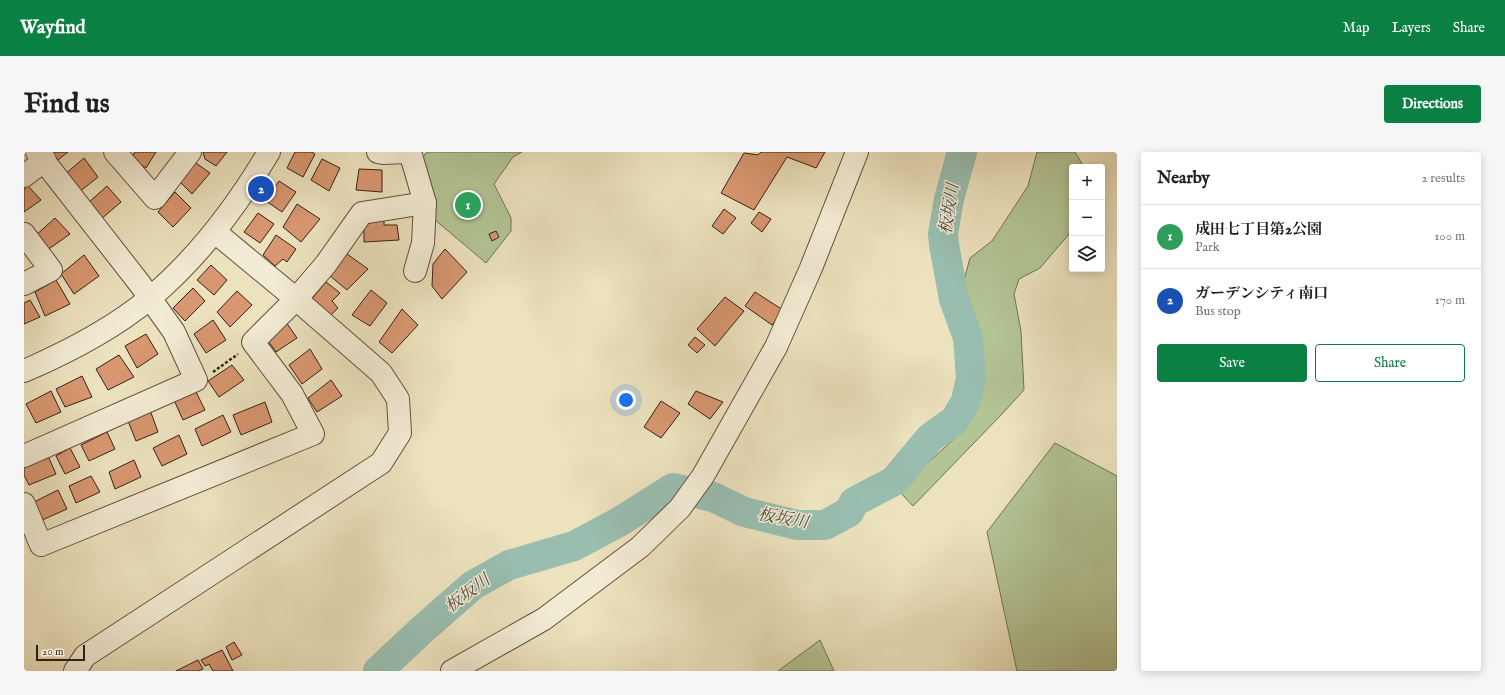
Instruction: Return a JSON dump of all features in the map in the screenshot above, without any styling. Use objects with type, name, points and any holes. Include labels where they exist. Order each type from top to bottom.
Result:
[{"type":"street","points":[[115,152],[155,198],[190,152]]},
{"type":"street","points":[[24,371],[85,341],[122,318],[150,298],[184,266],[215,232],[253,179],[269,152]]},
{"type":"street","points":[[378,152],[406,152]]},
{"type":"street","points":[[410,152],[425,203],[423,243],[415,271]]},
{"type":"street","points":[[452,671],[544,619],[640,548],[680,508],[703,476],[776,347],[811,268],[857,152]]},
{"type":"street","points":[[24,176],[41,156],[150,298],[174,332],[196,380],[24,456]]},
{"type":"street","points":[[24,504],[41,545],[314,434],[292,394],[254,342],[296,300],[326,264],[362,213],[425,203]]},
{"type":"street","points":[[75,671],[85,656],[381,463],[400,433],[398,399],[381,373],[215,232]]},
{"type":"street","points":[[24,234],[51,270],[24,284]]},
{"type":"path","points":[[196,380],[210,374],[254,342]]},
{"type":"green space","points":[[428,152],[522,152],[513,157],[494,184],[511,218],[511,231],[486,263],[435,220],[420,164],[425,154]]},
{"type":"green space","points":[[1037,152],[1075,152],[1082,164],[1069,164],[1069,234],[1040,268],[1019,279],[1014,294],[1021,331],[1024,390],[913,506],[898,490],[956,437],[981,396],[964,280],[970,258],[992,241],[1028,186]]},
{"type":"green space","points":[[1055,443],[1117,476],[1117,671],[1017,671],[987,532]]},
{"type":"green space","points":[[820,640],[834,671],[778,671]]},
{"type":"building","points":[[44,152],[68,152],[54,163]]},
{"type":"building","points":[[135,152],[156,152],[146,168],[131,158]]},
{"type":"building","points":[[203,152],[227,152],[216,166],[205,159]]},
{"type":"building","points":[[295,152],[312,152],[315,154],[303,177],[287,168]]},
{"type":"building","points":[[761,152],[825,152],[816,168],[787,157],[754,210],[721,193],[744,153],[758,155]]},
{"type":"building","points":[[84,158],[98,177],[78,193],[64,175]]},
{"type":"building","points":[[322,159],[340,168],[329,191],[311,180]]},
{"type":"building","points":[[193,161],[210,173],[192,194],[179,181]]},
{"type":"building","points":[[359,169],[382,170],[382,192],[356,190]]},
{"type":"building","points":[[279,181],[296,192],[282,212],[266,201]]},
{"type":"building","points":[[28,186],[41,200],[24,212],[24,189]]},
{"type":"building","points":[[107,186],[121,202],[100,220],[87,204]]},
{"type":"building","points":[[175,192],[191,208],[173,227],[158,212]]},
{"type":"building","points":[[297,204],[320,219],[301,242],[283,227]]},
{"type":"building","points":[[724,209],[736,218],[723,234],[712,226]]},
{"type":"building","points":[[759,212],[771,219],[762,232],[751,223]]},
{"type":"building","points":[[258,213],[274,224],[260,243],[244,232]]},
{"type":"building","points":[[55,218],[70,234],[46,251],[34,237]]},
{"type":"building","points":[[384,219],[384,225],[397,225],[399,240],[364,242],[364,225]]},
{"type":"building","points":[[496,231],[499,237],[492,241],[489,234]]},
{"type":"building","points":[[276,235],[296,249],[287,262],[283,259],[275,266],[263,255]]},
{"type":"building","points":[[445,249],[467,272],[442,299],[432,286],[433,264]]},
{"type":"building","points":[[347,254],[368,269],[347,290],[329,275]]},
{"type":"building","points":[[84,255],[99,276],[74,294],[61,274]]},
{"type":"building","points":[[211,265],[227,280],[214,295],[197,280]]},
{"type":"building","points":[[56,280],[70,304],[45,316],[35,292]]},
{"type":"building","points":[[326,282],[340,293],[332,301],[338,308],[329,317],[310,301]]},
{"type":"building","points":[[193,288],[205,301],[185,321],[173,308]]},
{"type":"building","points":[[371,290],[387,303],[370,326],[352,315]]},
{"type":"building","points":[[237,291],[252,305],[230,327],[217,312]]},
{"type":"building","points":[[755,292],[783,310],[772,325],[745,306]]},
{"type":"building","points":[[725,297],[744,311],[715,346],[697,329]]},
{"type":"building","points":[[30,300],[40,317],[24,324],[24,303]]},
{"type":"building","points":[[402,309],[418,325],[392,353],[379,342]]},
{"type":"building","points":[[213,320],[226,340],[206,353],[194,334]]},
{"type":"building","points":[[286,322],[297,338],[276,352],[266,338]]},
{"type":"building","points":[[146,334],[158,354],[137,368],[125,346]]},
{"type":"building","points":[[695,337],[705,345],[697,353],[688,345]]},
{"type":"building","points":[[310,349],[322,369],[302,384],[289,365]]},
{"type":"building","points":[[119,355],[134,377],[108,390],[96,369]]},
{"type":"building","points":[[232,365],[244,380],[219,397],[208,381]]},
{"type":"building","points":[[82,376],[92,397],[65,407],[56,389]]},
{"type":"building","points":[[331,380],[342,396],[317,412],[308,398]]},
{"type":"building","points":[[194,388],[205,410],[183,420],[174,400]]},
{"type":"building","points":[[51,391],[61,412],[36,423],[26,404]]},
{"type":"building","points":[[696,391],[723,402],[710,419],[688,404]]},
{"type":"building","points":[[661,401],[680,413],[661,438],[644,427]]},
{"type":"building","points":[[265,402],[272,422],[241,435],[233,415]]},
{"type":"building","points":[[150,410],[158,432],[136,441],[128,421]]},
{"type":"building","points":[[223,415],[231,432],[202,446],[195,429]]},
{"type":"building","points":[[107,432],[115,449],[89,461],[81,445]]},
{"type":"building","points":[[179,435],[187,454],[162,466],[153,448]]},
{"type":"building","points":[[70,448],[80,467],[65,474],[56,456]]},
{"type":"building","points":[[48,456],[56,474],[29,485],[24,475],[24,467]]},
{"type":"building","points":[[134,460],[141,477],[115,489],[109,472]]},
{"type":"building","points":[[91,476],[100,492],[76,503],[69,486]]},
{"type":"building","points":[[58,490],[67,509],[40,521],[30,504]]},
{"type":"building","points":[[234,642],[242,655],[232,660],[226,647]]},
{"type":"building","points":[[222,650],[233,671],[213,671],[209,664],[205,666],[201,660]]},
{"type":"building","points":[[198,660],[203,669],[198,671],[176,671]]},
{"type":"waterway","name":"板坂川","points":[[378,671],[473,585],[509,565],[574,546],[619,522],[673,488],[713,497],[744,512],[797,525],[825,525],[849,512],[854,502],[894,481],[930,438],[955,420],[966,401],[971,378],[968,338],[954,299],[943,234],[949,199],[962,152]]},
{"type":"place","name":"ガーデンシティ南口","points":[[261,189]]},
{"type":"place","name":"成田七丁目第2公園","points":[[468,205]]}]
